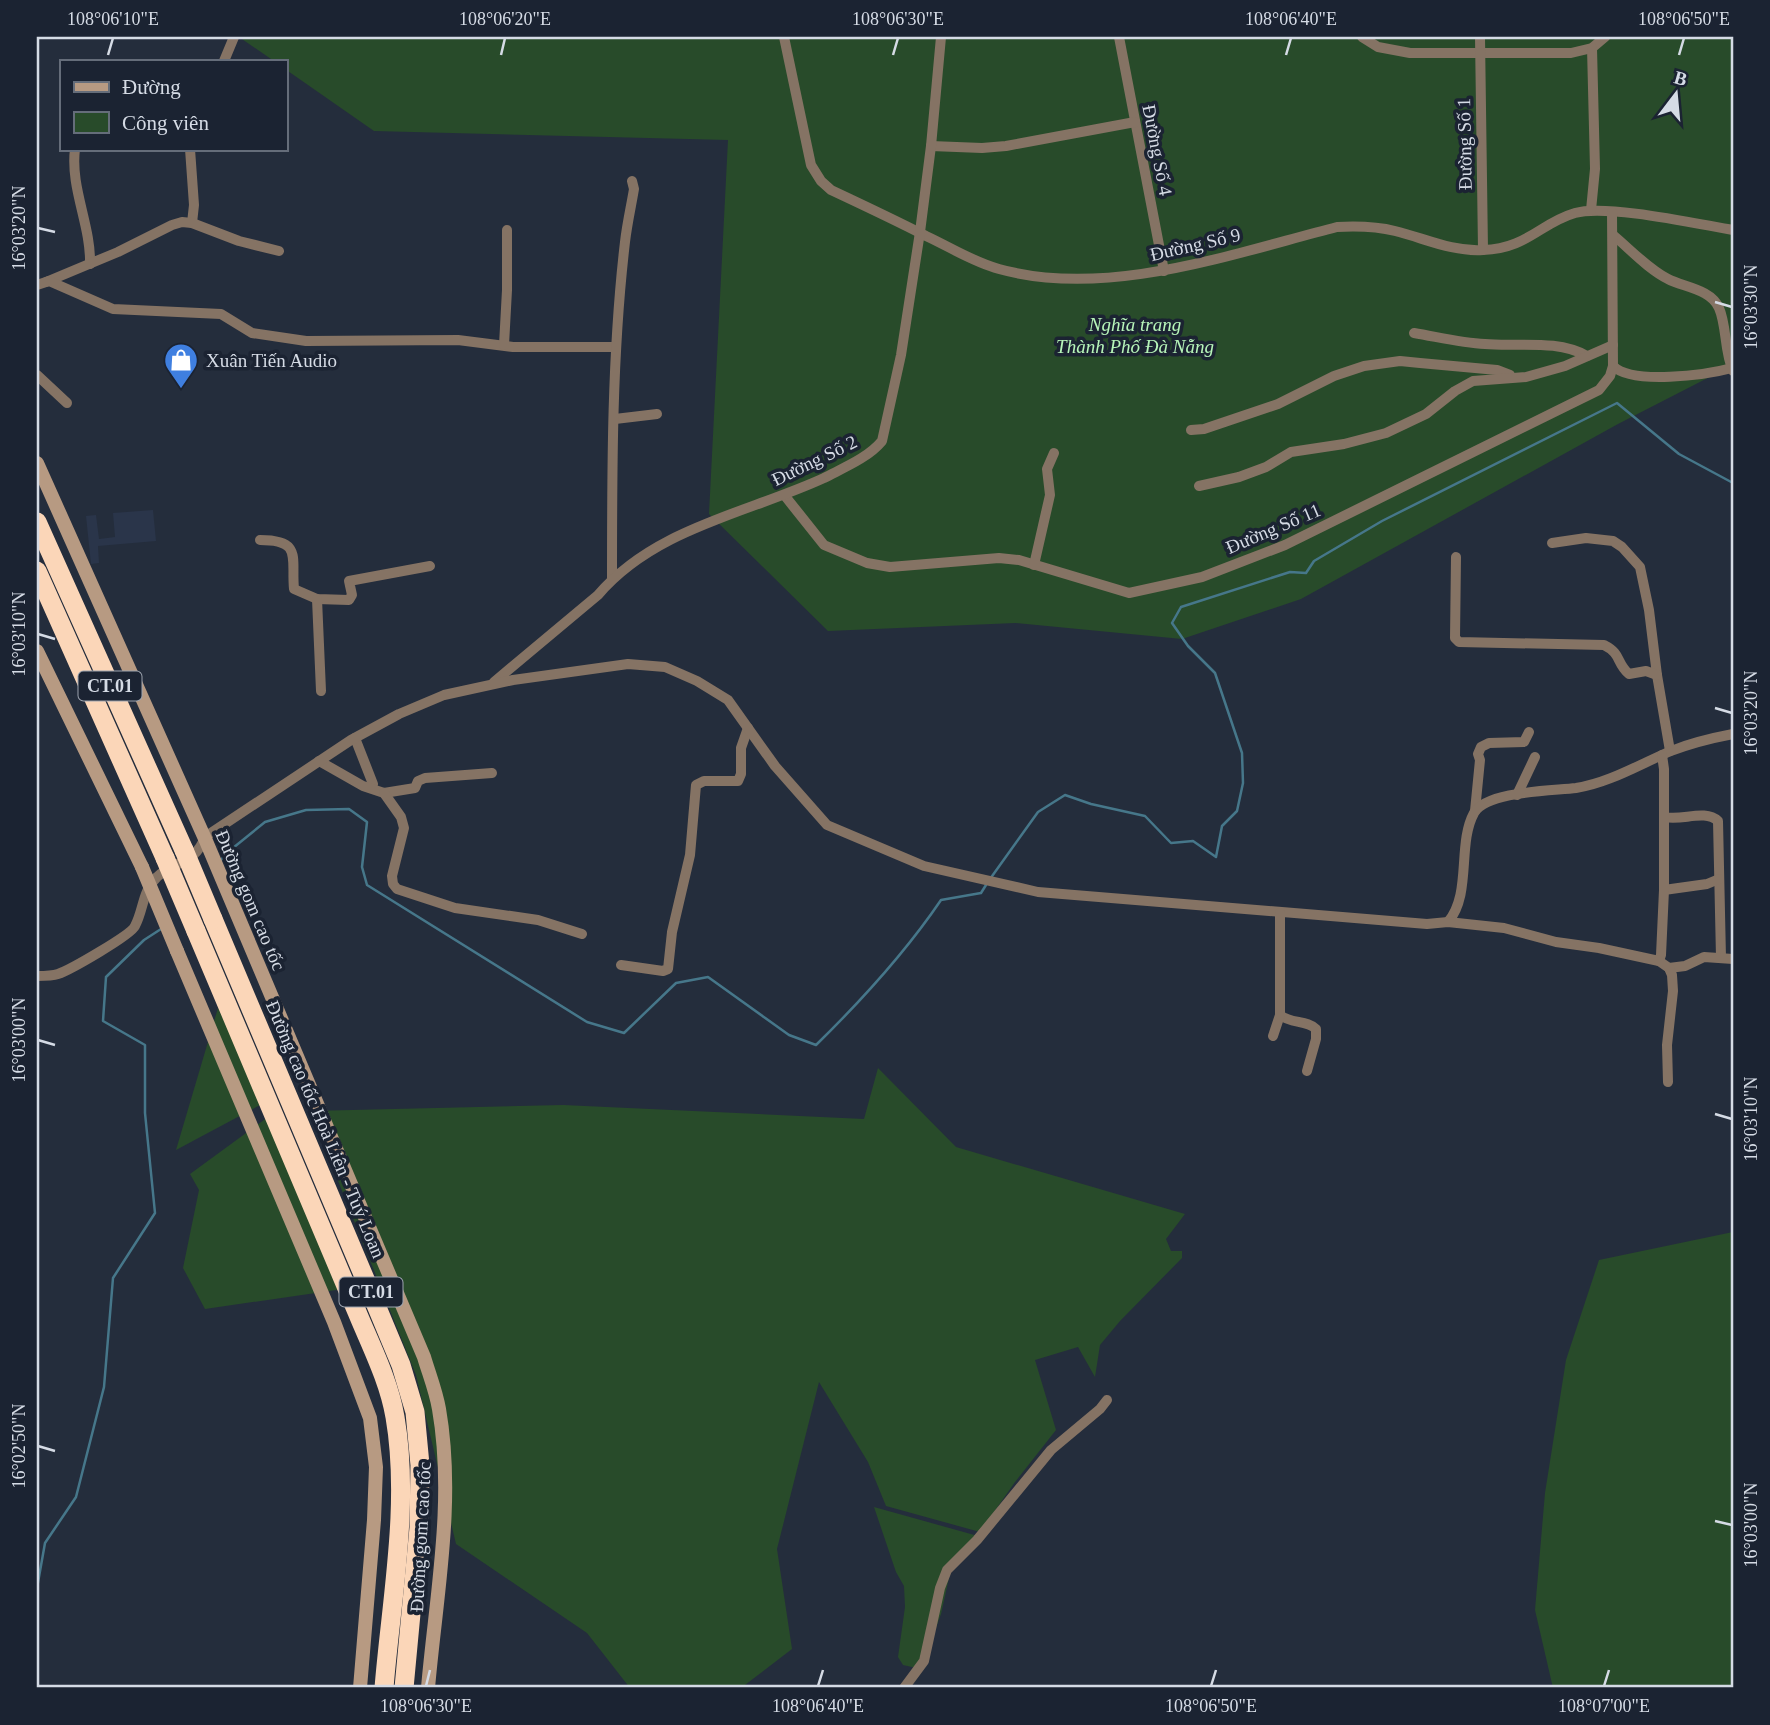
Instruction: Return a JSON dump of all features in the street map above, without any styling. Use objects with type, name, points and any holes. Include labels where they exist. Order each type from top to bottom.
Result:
[{"type":"highway","name":"Đường cao tốc Hoà Liên - Tuý Loan","points":[[37,522],[184,850],[401,1365],[415,1412],[421,1465],[419,1528],[404,1688]]},
{"type":"highway","name":"CT.01","points":[[37,571],[196,931],[357,1312],[395,1415],[400,1467],[398,1527],[384,1688]]},
{"type":"main road","name":"Đường gom cao tốc","points":[[37,463],[206,839],[424,1357],[439,1407],[445,1465],[443,1536],[428,1688]]},
{"type":"main road","points":[[37,651],[142,867],[334,1322],[370,1418],[376,1467],[360,1688]]},
{"type":"street","points":[[224,60],[234,37]]},
{"type":"street","name":"Đường Số 9","points":[[785,37],[811,165],[821,181],[831,190],[982,263],[1022,274],[1099,279],[1164,271],[1337,228],[1356,226],[1392,230],[1456,248],[1483,250],[1521,243],[1566,216],[1591,210],[1733,230]]},
{"type":"street","name":"Đường Số 2","points":[[491,685],[642,556],[677,536],[785,496],[843,468],[872,451],[882,441],[901,355],[920,232],[932,146],[941,37]]},
{"type":"street","name":"Đường Số 4","points":[[1119,37],[1164,271]]},
{"type":"street","points":[[1362,37],[1378,47],[1392,51],[1481,53],[1571,53],[1592,48],[1605,37]]},
{"type":"street","name":"Đường Số 1","points":[[1480,37],[1483,250]]},
{"type":"street","points":[[1591,210],[1595,169],[1592,48]]},
{"type":"street","points":[[932,146],[1006,146],[1135,122]]},
{"type":"street","points":[[75,150],[74,171],[90,241],[90,264]]},
{"type":"street","points":[[190,150],[194,205],[192,223]]},
{"type":"street","points":[[612,579],[612,442],[616,347],[624,246],[634,189],[632,181]]},
{"type":"street","points":[[1612,212],[1613,366],[1626,375],[1637,376],[1703,375],[1732,370],[1719,308],[1713,300],[1703,293],[1667,279],[1613,234]]},
{"type":"street","points":[[279,251],[239,241],[192,223],[173,225],[90,264],[37,285],[49,281],[113,309],[221,314],[252,332],[306,341],[458,340],[503,345],[616,347]]},
{"type":"street","points":[[503,345],[507,230]]},
{"type":"street","points":[[1415,333],[1482,344],[1555,346],[1574,349],[1587,356]]},
{"type":"street","points":[[1199,486],[1266,467],[1291,452],[1344,444],[1386,433],[1426,414],[1455,391],[1473,381],[1518,377],[1565,366],[1613,345]]},
{"type":"street","points":[[1191,430],[1204,429],[1278,404],[1334,376],[1379,364],[1420,363],[1497,370],[1518,377]]},
{"type":"street","name":"Đường Số 11","points":[[785,496],[824,545],[867,563],[890,567],[999,558],[1034,565],[1129,593],[1202,576],[1300,538],[1599,390],[1610,376],[1613,366]]},
{"type":"street","points":[[39,381],[67,403]]},
{"type":"street","points":[[615,419],[657,415]]},
{"type":"street","points":[[1034,565],[1050,495],[1047,469],[1054,453]]},
{"type":"street","points":[[1552,543],[1586,538],[1613,541],[1640,567],[1649,610],[1666,753],[1664,890],[1659,961]]},
{"type":"street","points":[[260,540],[284,542],[294,558],[294,589],[317,599],[349,600],[352,595],[349,581],[430,566]]},
{"type":"street","points":[[1456,557],[1455,638],[1459,642],[1604,645],[1615,650],[1629,674],[1646,671],[1657,675]]},
{"type":"street","points":[[317,599],[321,691]]},
{"type":"street","points":[[37,976],[57,974],[75,966],[134,929],[149,886],[159,874],[184,863],[206,839],[355,737],[444,695],[628,664],[665,667],[697,681],[728,700],[775,766],[827,825],[924,866],[1038,892],[1280,913],[1426,924],[1448,922],[1504,928],[1556,942],[1659,961],[1669,968],[1672,975],[1667,1045],[1668,1082]]},
{"type":"street","points":[[621,965],[663,971],[668,969],[672,932],[690,856],[696,785],[704,780],[738,781],[741,774],[741,748],[748,728]]},
{"type":"street","points":[[1448,922],[1457,904],[1469,826],[1475,811],[1480,760],[1478,754],[1481,747],[1489,743],[1524,742],[1529,732]]},
{"type":"street","points":[[1475,811],[1487,802],[1517,795],[1589,785],[1666,753],[1729,735],[1733,746]]},
{"type":"street","points":[[355,737],[373,784]]},
{"type":"street","points":[[1517,795],[1535,757]]},
{"type":"street","points":[[319,761],[363,786],[384,793],[415,788],[418,781],[425,778],[492,773]]},
{"type":"street","points":[[384,793],[404,822],[404,832],[392,876],[397,889],[455,908],[538,920],[582,934]]},
{"type":"street","points":[[1665,817],[1717,818],[1720,846],[1721,958]]},
{"type":"street","points":[[1664,890],[1707,884],[1719,879]]},
{"type":"street","points":[[1273,1036],[1280,1015],[1280,913]]},
{"type":"street","points":[[1669,968],[1685,967],[1704,957],[1733,959]]},
{"type":"street","points":[[1280,1015],[1294,1023],[1311,1025],[1316,1029],[1316,1040],[1307,1071]]},
{"type":"street","points":[[904,1688],[924,1661],[940,1588],[947,1570],[977,1540],[1051,1450],[1107,1400]]},
{"type":"shaded area","points":[[153,510],[156,541],[98,546],[99,563],[91,564],[86,516],[96,515],[99,539],[115,537],[113,513]]},
{"type":"green space","name":"Nghĩa trang Thành Phố Đà Nẵng","points":[[239,37],[1733,37],[1733,365],[1618,424],[1301,599],[1182,639],[1015,623],[828,631],[709,514],[728,140],[374,131],[287,70],[287,60],[273,60]]},
{"type":"green space","points":[[218,1008],[264,1103],[176,1150]]},
{"type":"green space","points":[[878,1068],[956,1147],[1185,1214],[1166,1239],[1171,1251],[1182,1251],[1182,1258],[1100,1345],[1095,1377],[1078,1347],[1035,1360],[1056,1430],[980,1532],[886,1506],[868,1462],[819,1382],[777,1549],[792,1649],[741,1688],[630,1688],[587,1633],[456,1544],[416,1375],[310,1111],[563,1105],[864,1119]]},
{"type":"green space","points":[[272,1114],[343,1289],[205,1309],[183,1268],[199,1190],[190,1174]]},
{"type":"green space","points":[[1733,1232],[1733,1688],[1553,1688],[1535,1610],[1545,1493],[1566,1360],[1599,1260]]},
{"type":"green space","points":[[874,1507],[978,1536],[953,1560],[941,1614],[921,1669],[903,1665],[898,1657],[905,1607],[904,1586],[896,1572]]},
{"type":"waterway","points":[[990,879],[1038,812],[1065,795],[1091,804],[1145,816],[1171,843],[1193,841],[1216,857],[1222,826],[1237,811],[1243,783],[1242,753],[1215,673],[1188,646],[1172,623],[1181,607],[1290,572],[1306,573],[1314,561],[1382,521],[1617,403],[1679,454],[1733,483]]},
{"type":"waterway","points":[[220,861],[265,822],[306,810],[349,809],[367,822],[362,867],[367,885],[587,1022],[624,1033],[676,983],[708,977],[789,1035],[816,1045],[882,976],[941,900],[981,893],[986,885]]},
{"type":"waterway","points":[[37,1588],[45,1543],[76,1497],[104,1387],[113,1278],[155,1213],[145,1113],[145,1045],[103,1021],[106,977],[144,940],[161,929]]},
{"type":"place","name":"Xuân Tiến Audio","points":[[181,390]]}]
